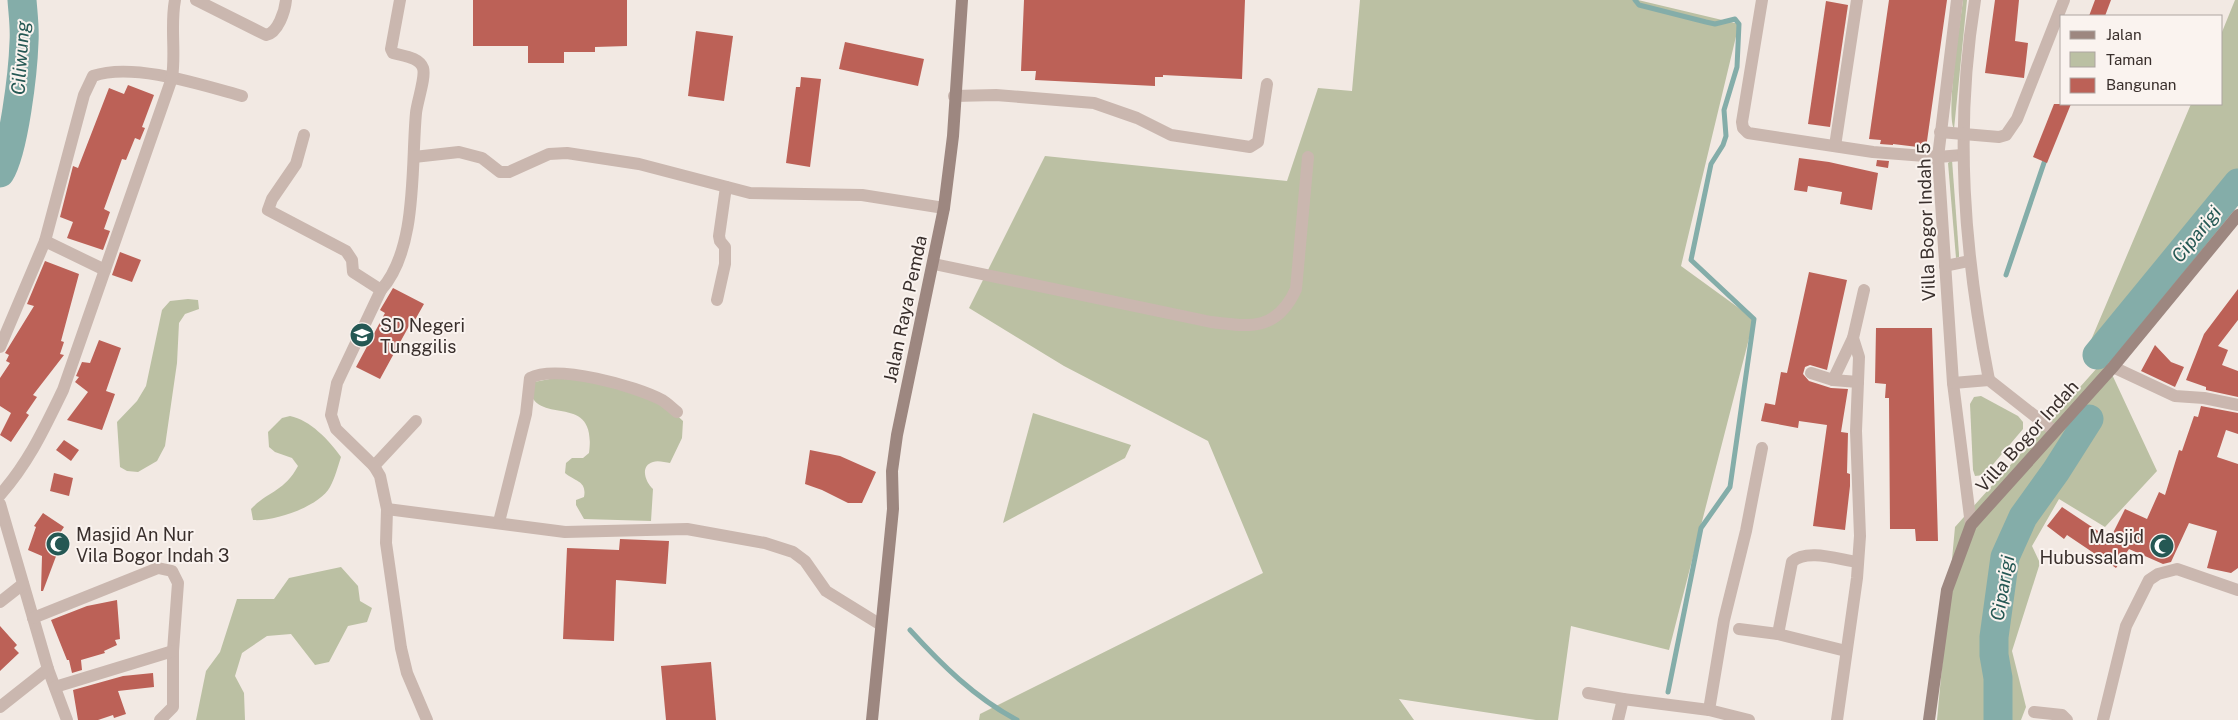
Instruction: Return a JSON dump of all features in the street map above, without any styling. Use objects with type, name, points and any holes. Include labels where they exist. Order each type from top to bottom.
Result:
[{"type":"main road","name":"Jalan Raya Pemda","points":[[872,720],[892,509],[892,471],[897,435],[934,264],[944,208],[953,136],[954,96],[962,0]]},
{"type":"main road","name":"Villa Bogor Indah","points":[[1929,720],[1947,590],[1971,525],[2113,368],[2236,221]]},
{"type":"street","points":[[0,495],[25,465],[43,434],[63,390],[172,78],[174,60],[172,14],[175,0]]},
{"type":"street","points":[[196,0],[266,35],[271,34],[275,29],[286,0]]},
{"type":"street","points":[[400,0],[391,48],[393,53],[416,60],[422,66],[424,74],[416,114],[411,202],[402,248],[388,282],[380,290],[337,382],[332,415],[336,429],[374,466],[380,476],[387,509],[386,543],[401,648],[414,694],[427,720]]},
{"type":"street","points":[[1762,0],[1743,128],[1748,133],[1763,137],[1873,152],[1938,157],[1962,155]]},
{"type":"street","points":[[1835,146],[1858,0]]},
{"type":"street","name":"Villa Bogor Indah 5","points":[[1956,0],[1938,157],[1953,383],[1971,525]]},
{"type":"street","points":[[1975,0],[1970,29],[1962,155],[1969,260],[1989,380],[2054,431]]},
{"type":"street","points":[[1940,132],[1999,137],[2006,135],[2012,127],[2064,0]]},
{"type":"street","points":[[0,347],[45,242],[84,95],[93,76],[115,71],[172,78],[242,96]]},
{"type":"street","points":[[954,96],[996,95],[1094,102],[1137,118],[1171,135],[1250,147],[1258,142],[1267,84]]},
{"type":"street","points":[[304,135],[296,164],[272,199],[268,210],[346,251],[350,255],[354,272],[380,290]]},
{"type":"street","points":[[414,157],[459,152],[482,158],[500,172],[509,172],[549,154],[567,153],[638,164],[726,187],[771,195],[862,195],[944,208]]},
{"type":"street","points":[[934,264],[1210,322],[1246,327],[1260,325],[1276,318],[1291,300],[1296,289],[1308,157]]},
{"type":"street","points":[[717,300],[725,264],[725,247],[720,241],[719,236],[726,187]]},
{"type":"street","points":[[45,242],[105,270]]},
{"type":"street","points":[[1945,266],[1969,260]]},
{"type":"street","points":[[1834,380],[1853,338],[1864,290]]},
{"type":"street","points":[[1837,720],[1860,536],[1856,431],[1859,357],[1853,338]]},
{"type":"street","points":[[2113,368],[2175,396],[2204,398],[2238,405]]},
{"type":"street","points":[[1811,372],[1834,380],[1858,382]]},
{"type":"street","points":[[499,522],[526,414],[530,378],[548,375],[610,380],[662,400],[677,412]]},
{"type":"street","points":[[1953,383],[1989,380]]},
{"type":"street","points":[[374,466],[416,421]]},
{"type":"street","points":[[1708,710],[1724,620],[1746,531],[1762,448]]},
{"type":"street","points":[[0,504],[48,669],[68,720]]},
{"type":"street","points":[[387,509],[565,532],[687,529],[765,543],[793,552],[805,560],[826,591],[881,625]]},
{"type":"street","points":[[1778,634],[1790,571],[1795,559],[1804,555],[1858,562]]},
{"type":"street","points":[[33,618],[158,568],[172,571],[178,583],[173,652],[173,707],[160,720]]},
{"type":"street","points":[[2103,720],[2126,626],[2149,580],[2158,574],[2177,569],[2238,590]]},
{"type":"street","points":[[0,602],[23,584]]},
{"type":"street","points":[[1739,629],[1778,634],[1846,651]]},
{"type":"street","points":[[55,687],[173,652]]},
{"type":"street","points":[[0,707],[48,669]]},
{"type":"street","points":[[1588,693],[1708,710],[1725,717],[1749,720]]},
{"type":"street","points":[[1618,720],[1623,699]]},
{"type":"street","points":[[2034,712],[2062,715],[2067,720]]},
{"type":"green space","points":[[1360,0],[1638,0],[1739,24],[1681,266],[1754,319],[1669,650],[1571,626],[1558,720],[1536,720],[1399,699],[1414,720],[979,720],[980,714],[1263,573],[1208,441],[1064,366],[969,308],[1045,156],[1287,181],[1318,88],[1352,91]]},
{"type":"green space","points":[[1963,0],[1967,0],[1954,129],[1952,119],[1953,86]]},
{"type":"green space","points":[[2235,0],[2238,0],[2238,203],[2109,368],[2157,471],[2105,527],[2059,499],[2032,546],[2040,563],[2012,651],[2026,707],[2021,720],[1937,720],[1955,527],[2097,368],[2096,355],[2086,352],[2191,105],[2223,105],[2223,30]]},
{"type":"green space","points":[[1952,160],[1959,254],[1959,257],[1956,258],[1948,163]]},
{"type":"green space","points":[[198,300],[199,309],[185,314],[179,323],[177,363],[165,446],[157,461],[138,472],[127,471],[120,467],[117,422],[137,401],[146,386],[162,310],[170,301]]},
{"type":"green space","points":[[565,376],[659,399],[683,421],[682,438],[670,463],[655,461],[646,467],[646,479],[653,489],[651,521],[584,519],[576,505],[576,500],[584,497],[584,488],[580,482],[565,473],[566,463],[572,458],[583,458],[589,453],[589,433],[584,421],[574,414],[540,405],[532,397],[529,383]]},
{"type":"green space","points":[[1981,396],[2018,416],[2023,422],[2023,429],[1984,475],[1975,476],[1973,470],[1970,404],[1974,397]]},
{"type":"green space","points":[[1033,413],[1131,445],[1125,458],[1003,523]]},
{"type":"green space","points":[[290,416],[312,426],[341,457],[335,476],[325,494],[307,506],[284,515],[253,520],[251,509],[287,481],[298,466],[292,458],[275,452],[269,447],[268,432],[282,418]]},
{"type":"green space","points":[[341,567],[358,586],[360,601],[372,608],[367,622],[348,626],[329,662],[315,665],[291,634],[267,636],[242,653],[235,676],[244,693],[245,720],[196,720],[206,671],[220,652],[237,599],[274,599],[289,578]]},
{"type":"building","points":[[473,0],[627,0],[627,46],[595,47],[595,52],[564,52],[564,63],[528,63],[528,46],[473,46]]},
{"type":"building","points":[[1024,0],[1245,0],[1242,79],[1163,75],[1163,77],[1155,77],[1155,86],[1035,80],[1036,71],[1021,71]]},
{"type":"building","points":[[1889,0],[1947,0],[1926,148],[1880,144],[1881,140],[1869,139]]},
{"type":"building","points":[[1995,0],[2019,0],[2015,41],[2028,43],[2024,78],[1985,73]]},
{"type":"building","points":[[2095,0],[2111,0],[2105,15],[2089,15]]},
{"type":"building","points":[[1826,1],[1848,5],[1830,127],[1808,124]]},
{"type":"building","points":[[696,31],[733,36],[724,101],[688,96]]},
{"type":"building","points":[[845,42],[924,59],[918,86],[839,69]]},
{"type":"building","points":[[801,77],[821,79],[810,167],[786,163],[796,87],[800,87]]},
{"type":"building","points":[[128,85],[154,95],[142,127],[145,128],[140,140],[135,138],[126,160],[122,159],[104,209],[110,212],[104,229],[110,231],[103,250],[67,238],[73,222],[60,217],[73,166],[78,168],[109,88],[124,94]]},
{"type":"building","points":[[2054,104],[2071,105],[2047,163],[2033,157]]},
{"type":"building","points":[[1799,158],[1829,162],[1878,173],[1872,210],[1840,204],[1842,192],[1808,186],[1807,192],[1794,190]]},
{"type":"building","points":[[1877,160],[1889,161],[1888,168],[1876,166]]},
{"type":"building","points":[[120,252],[141,260],[132,282],[112,275]]},
{"type":"building","points":[[45,261],[79,274],[61,341],[64,342],[60,354],[64,355],[33,395],[37,397],[26,413],[29,415],[11,442],[0,435],[11,413],[0,406],[0,378],[10,363],[6,361],[9,355],[5,353],[34,306],[27,304]]},
{"type":"building","points":[[1809,272],[1847,280],[1827,370],[1810,365],[1805,367],[1803,374],[1809,381],[1831,388],[1848,389],[1841,432],[1848,433],[1847,473],[1850,474],[1845,530],[1813,526],[1827,425],[1799,421],[1798,428],[1761,421],[1765,403],[1775,405],[1781,372],[1787,373]]},
{"type":"building","points":[[393,288],[424,304],[411,327],[409,326],[380,379],[356,367],[385,313],[380,310]]},
{"type":"building","points":[[2238,289],[2238,320],[2218,346],[2228,350],[2222,365],[2238,371],[2238,397],[2206,390],[2206,387],[2186,380],[2204,334]]},
{"type":"building","points":[[1876,328],[1932,328],[1938,541],[1916,541],[1915,529],[1890,529],[1889,398],[1885,398],[1886,384],[1875,383]]},
{"type":"building","points":[[99,340],[121,348],[106,391],[115,394],[102,430],[67,420],[88,392],[75,382],[79,377],[76,376],[82,362],[90,363]]},
{"type":"building","points":[[2155,345],[2171,362],[2184,367],[2175,387],[2141,371]]},
{"type":"building","points":[[2201,406],[2238,413],[2238,434],[2226,430],[2217,457],[2238,464],[2238,568],[2231,573],[2207,568],[2217,531],[2189,523],[2171,562],[2163,564],[2129,549],[2116,568],[2067,535],[2064,539],[2047,526],[2062,507],[2110,539],[2125,509],[2147,519],[2159,492],[2165,495],[2179,450],[2182,451],[2194,416],[2198,417]]},
{"type":"building","points":[[64,440],[79,450],[71,461],[56,450]]},
{"type":"building","points":[[810,450],[840,456],[876,472],[862,503],[848,503],[805,484]]},
{"type":"building","points":[[54,473],[73,478],[69,496],[50,491]]},
{"type":"building","points":[[43,513],[64,527],[50,548],[58,551],[43,591],[41,591],[42,556],[28,550],[36,527],[34,526]]},
{"type":"building","points":[[620,539],[669,541],[666,584],[616,580],[614,641],[563,639],[567,548],[619,550]]},
{"type":"building","points":[[117,600],[120,639],[115,640],[117,645],[104,651],[105,653],[81,660],[82,670],[72,673],[69,660],[67,660],[51,620],[87,606]]},
{"type":"building","points":[[0,626],[17,645],[14,648],[19,653],[0,671]]},
{"type":"building","points":[[711,662],[716,720],[666,720],[661,666]]},
{"type":"building","points":[[153,673],[154,687],[118,691],[126,714],[114,718],[113,715],[98,720],[78,720],[73,690],[123,676]]},
{"type":"waterway","name":"Ciliwung","points":[[0,173],[10,147],[20,91],[24,37],[22,0]]},
{"type":"waterway","points":[[1635,0],[1639,5],[1706,22],[1715,24],[1735,19],[1739,24],[1737,67],[1724,110],[1726,136],[1723,145],[1711,164],[1691,260],[1754,319],[1730,487],[1701,528],[1668,692]]},
{"type":"waterway","points":[[2006,275],[2046,157]]},
{"type":"waterway","name":"Ciparigi","points":[[2097,355],[2238,183]]},
{"type":"waterway","name":"Ciparigi","points":[[1998,720],[1998,678],[1994,655],[1994,637],[2005,557],[2023,517],[2056,471],[2089,419]]},
{"type":"waterway","points":[[910,630],[959,680],[1017,720]]},
{"type":"place","name":"SD Negeri Tunggilis","points":[[362,335]]},
{"type":"place","name":"Masjid An Nur Vila Bogor Indah 3","points":[[58,544]]},
{"type":"place","name":"Masjid Hubussalam","points":[[2162,546]]}]
